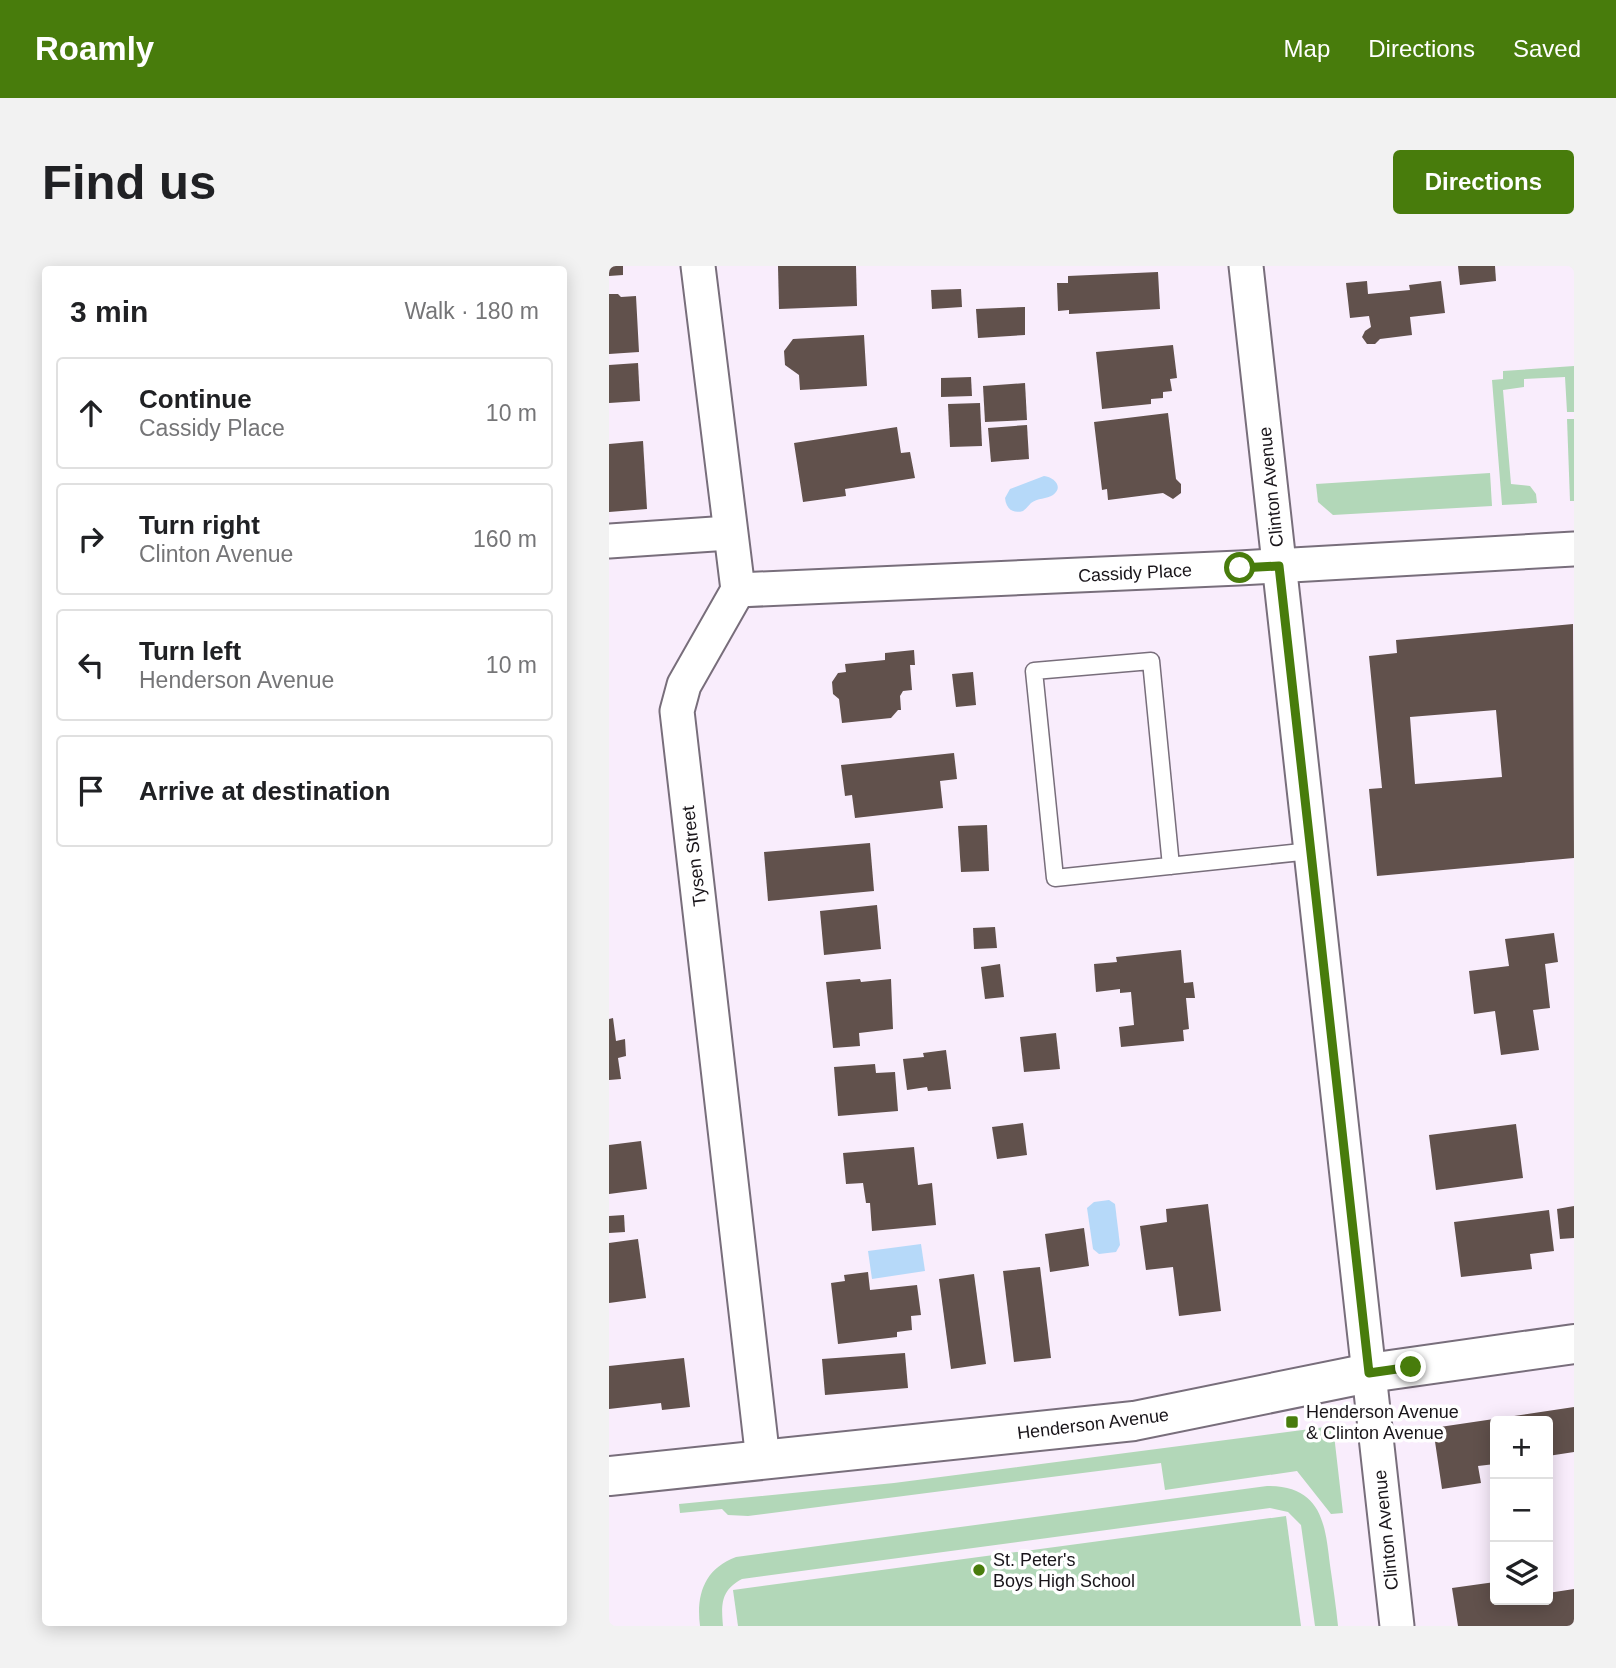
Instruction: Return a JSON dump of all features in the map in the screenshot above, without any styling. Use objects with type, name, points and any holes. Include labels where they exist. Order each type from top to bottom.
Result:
[{"type":"street","points":[[698,266],[738,590]]},
{"type":"street","name":"Clinton Avenue","points":[[1246,266],[1397,1626]]},
{"type":"street","points":[[609,541],[729,533]]},
{"type":"street","name":"Cassidy Place","points":[[738,590],[1279,566],[1574,549]]},
{"type":"street","name":"Tysen Street","points":[[738,590],[684,685],[677,710],[763,1460]]},
{"type":"street","name":"Henderson Avenue","points":[[609,1476],[1134,1421],[1369,1373],[1574,1344]]},
{"type":"lane","points":[[1171,866],[1151,662],[1034,671],[1055,878],[1171,866],[1311,851]]},
{"type":"green space","points":[[1574,366],[1574,412],[1567,412],[1565,377],[1524,379],[1524,387],[1503,390],[1511,484],[1530,486],[1536,494],[1537,503],[1502,505],[1492,380],[1503,379],[1503,371]]},
{"type":"green space","points":[[1567,419],[1574,419],[1574,501],[1570,501]]},
{"type":"green space","points":[[1490,473],[1492,506],[1333,515],[1318,502],[1316,484]]},
{"type":"green space","points":[[1333,1426],[1343,1513],[1331,1514],[1297,1471],[1165,1490],[1161,1463],[748,1516],[728,1515],[722,1509],[680,1513],[679,1504],[894,1483]]},
{"type":"green space","points":[[1267,1486],[1299,1492],[1317,1509],[1326,1535],[1338,1626],[1315,1626],[1301,1525],[1288,1512],[1270,1508],[742,1579],[726,1593],[722,1611],[723,1626],[700,1626],[699,1604],[709,1576],[716,1568],[736,1557]]},
{"type":"green space","points":[[1286,1516],[1301,1626],[738,1626],[733,1590]]},
{"type":"water","points":[[1044,476],[1051,478],[1058,486],[1053,495],[1033,501],[1023,511],[1016,512],[1008,508],[1005,498],[1010,489]]},
{"type":"water","points":[[1109,1200],[1115,1204],[1120,1245],[1116,1252],[1099,1254],[1093,1249],[1087,1208],[1094,1202]]},
{"type":"water","points":[[921,1244],[925,1271],[872,1279],[868,1251]]},
{"type":"building","points":[[609,266],[623,266],[623,275],[609,276]]},
{"type":"building","points":[[778,266],[856,266],[857,306],[779,309]]},
{"type":"building","points":[[1458,266],[1495,266],[1496,281],[1460,285]]},
{"type":"building","points":[[1158,272],[1160,309],[1069,314],[1069,310],[1058,311],[1057,283],[1068,283],[1068,276]]},
{"type":"building","points":[[1367,281],[1368,294],[1410,290],[1409,285],[1441,281],[1445,313],[1410,317],[1412,335],[1380,339],[1375,344],[1367,344],[1362,337],[1371,327],[1369,316],[1350,318],[1346,283]]},
{"type":"building","points":[[961,289],[962,307],[932,309],[931,290]]},
{"type":"building","points":[[609,294],[618,294],[621,297],[636,296],[639,352],[609,354]]},
{"type":"building","points":[[1025,307],[1025,335],[978,338],[976,309]]},
{"type":"building","points":[[864,335],[867,386],[800,390],[799,375],[785,365],[784,351],[793,339]]},
{"type":"building","points":[[1173,345],[1177,378],[1170,379],[1172,391],[1163,392],[1163,398],[1151,399],[1151,404],[1102,409],[1096,352]]},
{"type":"building","points":[[638,363],[640,401],[609,403],[609,365]]},
{"type":"building","points":[[971,377],[972,396],[941,397],[941,378]]},
{"type":"building","points":[[1025,383],[1027,420],[985,422],[983,386]]},
{"type":"building","points":[[980,403],[982,446],[950,447],[948,404]]},
{"type":"building","points":[[1168,413],[1176,479],[1181,484],[1181,493],[1173,499],[1163,493],[1108,500],[1107,489],[1102,490],[1094,422]]},
{"type":"building","points":[[1027,425],[1029,459],[991,462],[988,428]]},
{"type":"building","points":[[897,427],[901,453],[910,452],[915,478],[845,489],[846,496],[803,502],[794,443]]},
{"type":"building","points":[[643,441],[647,509],[609,512],[609,444]]},
{"type":"building","points":[[1573,624],[1574,858],[1377,876],[1369,789],[1382,788],[1369,656],[1397,653],[1396,640]],"holes":[[[1496,710],[1502,777],[1415,784],[1410,717]]]},
{"type":"building","points":[[914,650],[915,665],[910,665],[912,690],[903,691],[900,696],[901,710],[891,718],[842,723],[839,699],[833,694],[832,682],[838,673],[846,672],[845,664],[885,660],[885,653]]},
{"type":"building","points":[[973,672],[976,705],[956,707],[952,674]]},
{"type":"building","points":[[954,753],[957,779],[940,781],[943,808],[855,818],[852,795],[845,796],[841,765]]},
{"type":"building","points":[[987,825],[989,871],[961,872],[958,826]]},
{"type":"building","points":[[870,843],[874,891],[768,901],[764,852]]},
{"type":"building","points":[[877,905],[881,949],[824,955],[820,911]]},
{"type":"building","points":[[995,927],[997,948],[974,949],[973,928]]},
{"type":"building","points":[[1554,933],[1558,962],[1545,964],[1550,1008],[1533,1010],[1539,1050],[1501,1055],[1495,1011],[1474,1014],[1469,971],[1509,966],[1505,939]]},
{"type":"building","points":[[1181,950],[1184,983],[1193,982],[1195,998],[1186,998],[1189,1029],[1183,1030],[1184,1041],[1121,1047],[1119,1027],[1134,1025],[1131,992],[1120,993],[1120,989],[1096,992],[1094,964],[1117,962],[1116,957]]},
{"type":"building","points":[[1000,964],[1004,997],[985,999],[981,967]]},
{"type":"building","points":[[860,979],[861,982],[891,979],[893,1029],[859,1033],[860,1046],[833,1048],[826,982]]},
{"type":"building","points":[[613,1018],[616,1041],[625,1039],[626,1056],[618,1058],[621,1079],[609,1080],[609,1019]]},
{"type":"building","points":[[1056,1033],[1060,1069],[1024,1072],[1020,1037]]},
{"type":"building","points":[[946,1050],[951,1089],[928,1091],[927,1087],[907,1090],[903,1059],[924,1057],[923,1053]]},
{"type":"building","points":[[875,1064],[876,1073],[895,1072],[898,1111],[838,1116],[834,1067]]},
{"type":"building","points":[[1023,1123],[1027,1155],[997,1159],[992,1127]]},
{"type":"building","points":[[1516,1124],[1523,1178],[1436,1190],[1429,1135]]},
{"type":"building","points":[[641,1141],[647,1189],[609,1194],[609,1145]]},
{"type":"building","points":[[914,1147],[918,1185],[932,1183],[936,1225],[872,1231],[870,1203],[866,1203],[863,1183],[846,1184],[843,1153]]},
{"type":"building","points":[[1208,1204],[1221,1311],[1179,1316],[1173,1267],[1146,1270],[1140,1226],[1167,1222],[1166,1209]]},
{"type":"building","points":[[1574,1206],[1574,1238],[1560,1239],[1557,1209]]},
{"type":"building","points":[[1549,1210],[1554,1251],[1530,1254],[1532,1269],[1461,1277],[1454,1222]]},
{"type":"building","points":[[624,1215],[625,1232],[609,1233],[609,1216]]},
{"type":"building","points":[[1084,1228],[1089,1266],[1050,1272],[1045,1234]]},
{"type":"building","points":[[638,1239],[646,1298],[609,1303],[609,1243]]},
{"type":"building","points":[[1040,1267],[1051,1358],[1014,1362],[1003,1271]]},
{"type":"building","points":[[868,1272],[870,1290],[917,1285],[921,1315],[911,1316],[912,1330],[897,1332],[897,1337],[838,1344],[831,1283],[845,1281],[844,1275]]},
{"type":"building","points":[[974,1274],[986,1364],[951,1369],[939,1279]]},
{"type":"building","points":[[905,1353],[908,1388],[825,1395],[822,1359]]},
{"type":"building","points":[[684,1358],[690,1407],[662,1410],[661,1403],[609,1409],[609,1366]]},
{"type":"building","points":[[1574,1407],[1574,1452],[1553,1455],[1553,1416],[1514,1416]]},
{"type":"building","points":[[1490,1420],[1490,1465],[1478,1466],[1481,1483],[1442,1489],[1433,1428]]},
{"type":"building","points":[[1490,1583],[1490,1605],[1553,1605],[1553,1592],[1574,1589],[1574,1626],[1458,1626],[1452,1588]]},
{"type":"place","name":"Henderson Avenue & Clinton Avenue","points":[[1292,1422]]},
{"type":"place","name":"St. Peter's Boys High School","points":[[979,1570]]},
{"type":"route","points":[[1240,568],[1279,566],[1369,1373],[1411,1367]]}]
